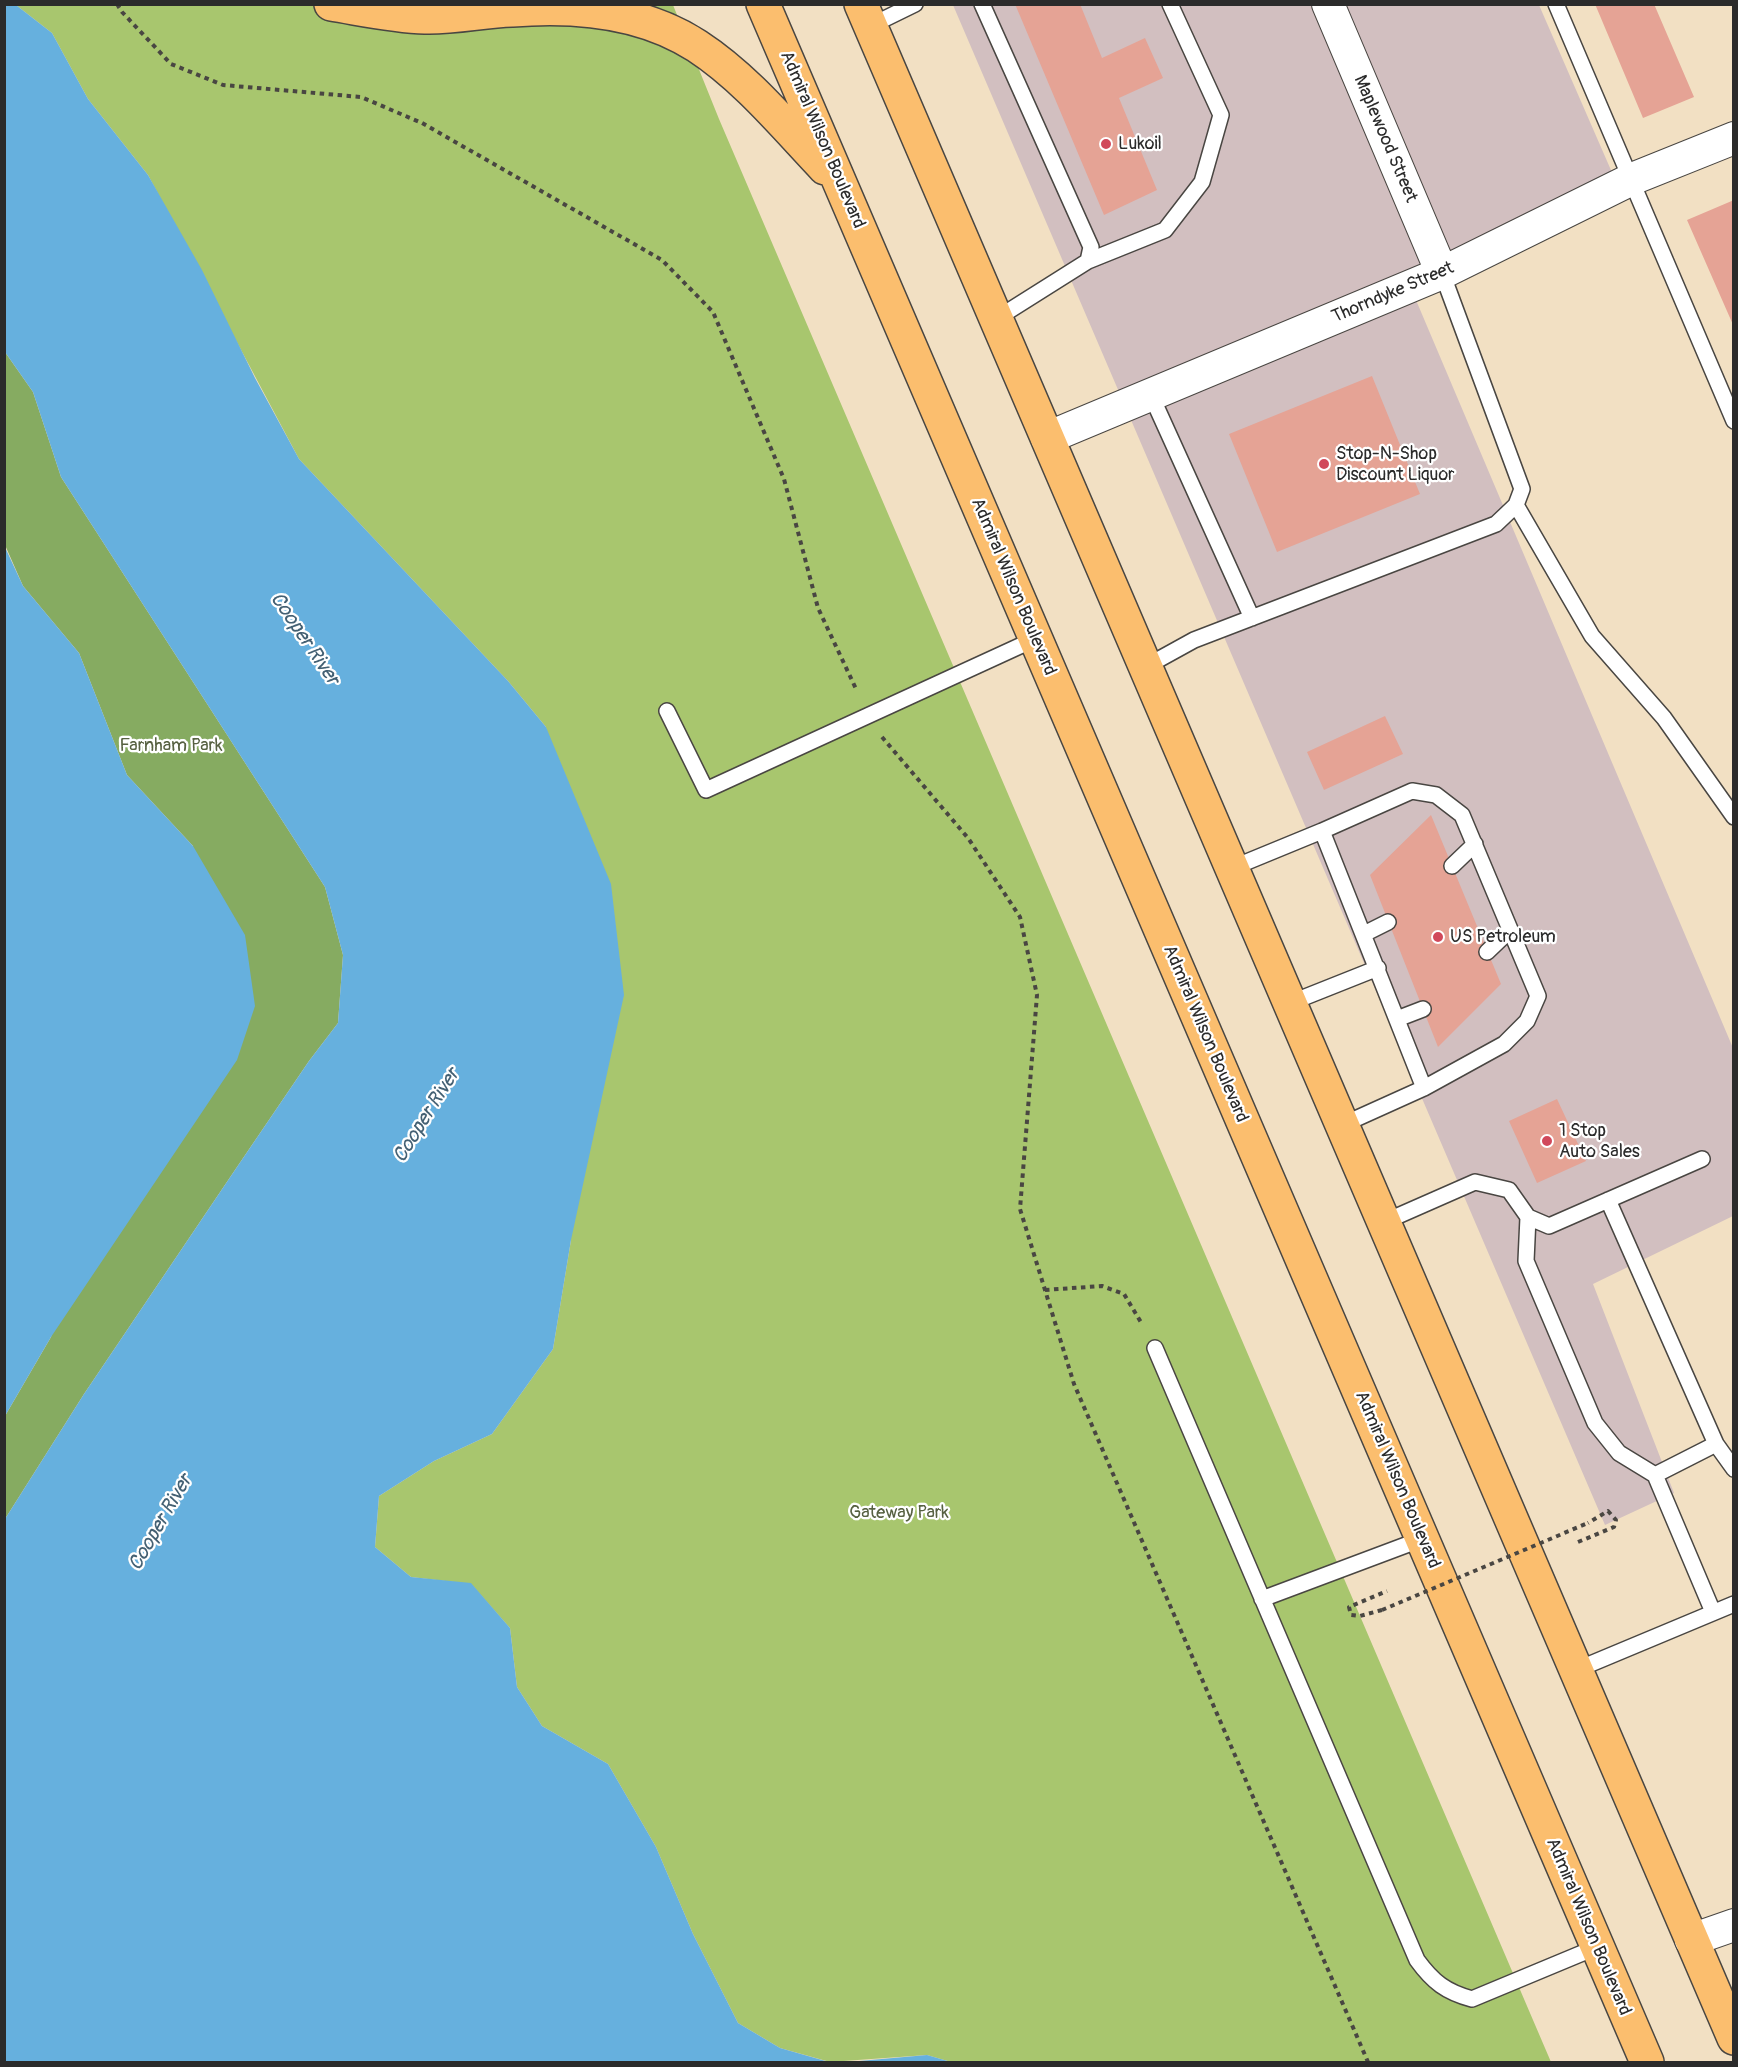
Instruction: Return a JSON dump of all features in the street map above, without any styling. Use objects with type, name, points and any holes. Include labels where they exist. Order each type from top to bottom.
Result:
[{"type":"highway","name":"Admiral Wilson Boulevard","points":[[763,4],[1647,2062]]},
{"type":"highway","points":[[353,6],[396,15],[428,17],[512,9],[578,9],[621,16],[653,25],[696,45],[720,63],[839,182]]},
{"type":"highway","points":[[866,15],[1734,2038]]},
{"type":"street","name":"Maplewood Street","points":[[1328,4],[1442,273]]},
{"type":"street","name":"Thorndyke Street","points":[[1047,438],[1442,273],[1632,179],[1734,138]]},
{"type":"street","points":[[1691,1940],[1734,1925]]},
{"type":"lane","points":[[866,15],[915,4]]},
{"type":"lane","points":[[982,4],[1091,247],[1089,261]]},
{"type":"lane","points":[[996,319],[1089,261],[1165,230],[1202,182],[1221,115],[1170,4]]},
{"type":"lane","points":[[1557,4],[1734,422]]},
{"type":"lane","points":[[1145,667],[1194,640],[1496,524],[1516,506],[1522,489],[1442,273]]},
{"type":"lane","points":[[1151,395],[1252,618]]},
{"type":"lane","points":[[1516,506],[1592,636],[1664,718],[1734,817]]},
{"type":"lane","points":[[667,711],[706,790],[1035,639]]},
{"type":"lane","points":[[1232,868],[1412,791],[1436,795],[1462,815],[1538,996],[1527,1021],[1504,1044],[1424,1088],[1342,1125]]},
{"type":"lane","points":[[1322,831],[1424,1088]]},
{"type":"lane","points":[[1452,866],[1474,844]]},
{"type":"lane","points":[[1364,934],[1388,922]]},
{"type":"lane","points":[[1487,952],[1510,930]]},
{"type":"lane","points":[[1290,1004],[1378,968]]},
{"type":"lane","points":[[1397,1019],[1423,1009]]},
{"type":"lane","points":[[1384,1222],[1476,1182],[1509,1190],[1528,1217],[1549,1226],[1702,1159]]},
{"type":"lane","points":[[1608,1200],[1716,1444],[1734,1469]]},
{"type":"lane","points":[[1528,1217],[1526,1261],[1595,1423],[1618,1452],[1655,1475],[1713,1612]]},
{"type":"lane","points":[[1155,1348],[1418,1960],[1429,1977],[1453,1994],[1472,1999],[1597,1947]]},
{"type":"lane","points":[[1655,1475],[1716,1444]]},
{"type":"lane","points":[[1262,1599],[1422,1539]]},
{"type":"lane","points":[[1576,1670],[1734,1604]]},
{"type":"path","points":[[117,4],[171,64],[223,85],[361,98],[422,123],[662,260],[714,312],[784,479],[818,608],[873,726],[968,838],[1020,917],[1037,995],[1020,1209],[1074,1384],[1368,2062]]},
{"type":"path","points":[[1045,1290],[1102,1286],[1124,1294],[1155,1348]]},
{"type":"path","points":[[1387,1591],[1349,1606],[1351,1615],[1360,1616],[1382,1610],[1588,1523],[1608,1512],[1616,1520],[1614,1527],[1578,1542]]},
{"type":"shaded area","points":[[953,5],[1539,5],[1624,200],[1413,293],[1733,1048],[1733,1216],[1593,1284],[1674,1493],[1605,1525]]},
{"type":"green space","name":"Gateway Park","points":[[16,5],[673,5],[719,119],[1551,2062],[951,2062],[927,2055],[830,2062],[780,2048],[738,2023],[693,1934],[656,1847],[608,1764],[542,1726],[517,1687],[510,1628],[471,1584],[411,1577],[375,1547],[379,1496],[434,1461],[492,1434],[553,1349],[571,1240],[546,727],[508,681],[299,459],[148,175],[88,99],[52,33]]},
{"type":"green space","name":"Farnham Park","points":[[5,352],[33,392],[61,477],[325,887],[343,955],[338,1023],[309,1061],[84,1394],[5,1519],[5,1416],[51,1337],[193,846],[127,775],[79,653],[23,586],[5,545]]},
{"type":"water","name":"Cooper River","points":[[4,5],[16,5],[52,33],[88,99],[148,175],[202,270],[255,378],[299,459],[508,681],[546,727],[611,884],[624,995],[571,1240],[553,1349],[492,1434],[434,1461],[379,1496],[375,1547],[411,1577],[471,1583],[510,1628],[517,1687],[542,1726],[608,1764],[656,1847],[693,1934],[738,2023],[780,2048],[829,2062],[5,2062],[5,1519],[84,1394],[309,1061],[338,1023],[343,955],[325,887],[61,477],[33,392],[5,352]]},
{"type":"water","points":[[4,545],[23,586],[79,653],[127,775],[193,846],[245,935],[255,1006],[237,1060],[51,1337],[5,1416]]},
{"type":"water","points":[[927,2055],[951,2062],[848,2062]]},
{"type":"building","name":"Lukoil","points":[[1015,4],[1080,4],[1102,58],[1145,38],[1163,78],[1119,98],[1157,190],[1104,215]]},
{"type":"building","points":[[1595,4],[1654,4],[1694,97],[1643,118]]},
{"type":"building","points":[[1734,200],[1734,327],[1687,220]]},
{"type":"building","name":"Stop-N-Shop Discount Liquor","points":[[1372,376],[1420,494],[1277,552],[1229,434]]},
{"type":"building","points":[[1385,716],[1403,754],[1324,790],[1307,752]]},
{"type":"building","name":"US Petroleum","points":[[1431,815],[1501,984],[1438,1047],[1370,875]]},
{"type":"building","name":"1 Stop Auto Sales","points":[[1557,1099],[1586,1161],[1537,1183],[1509,1121]]},
{"type":"place","name":"Lukoil","points":[[1106,144]]},
{"type":"place","name":"Stop-N-Shop Discount Liquor","points":[[1324,464]]},
{"type":"place","name":"US Petroleum","points":[[1438,937]]},
{"type":"place","name":"1 Stop Auto Sales","points":[[1547,1141]]}]
